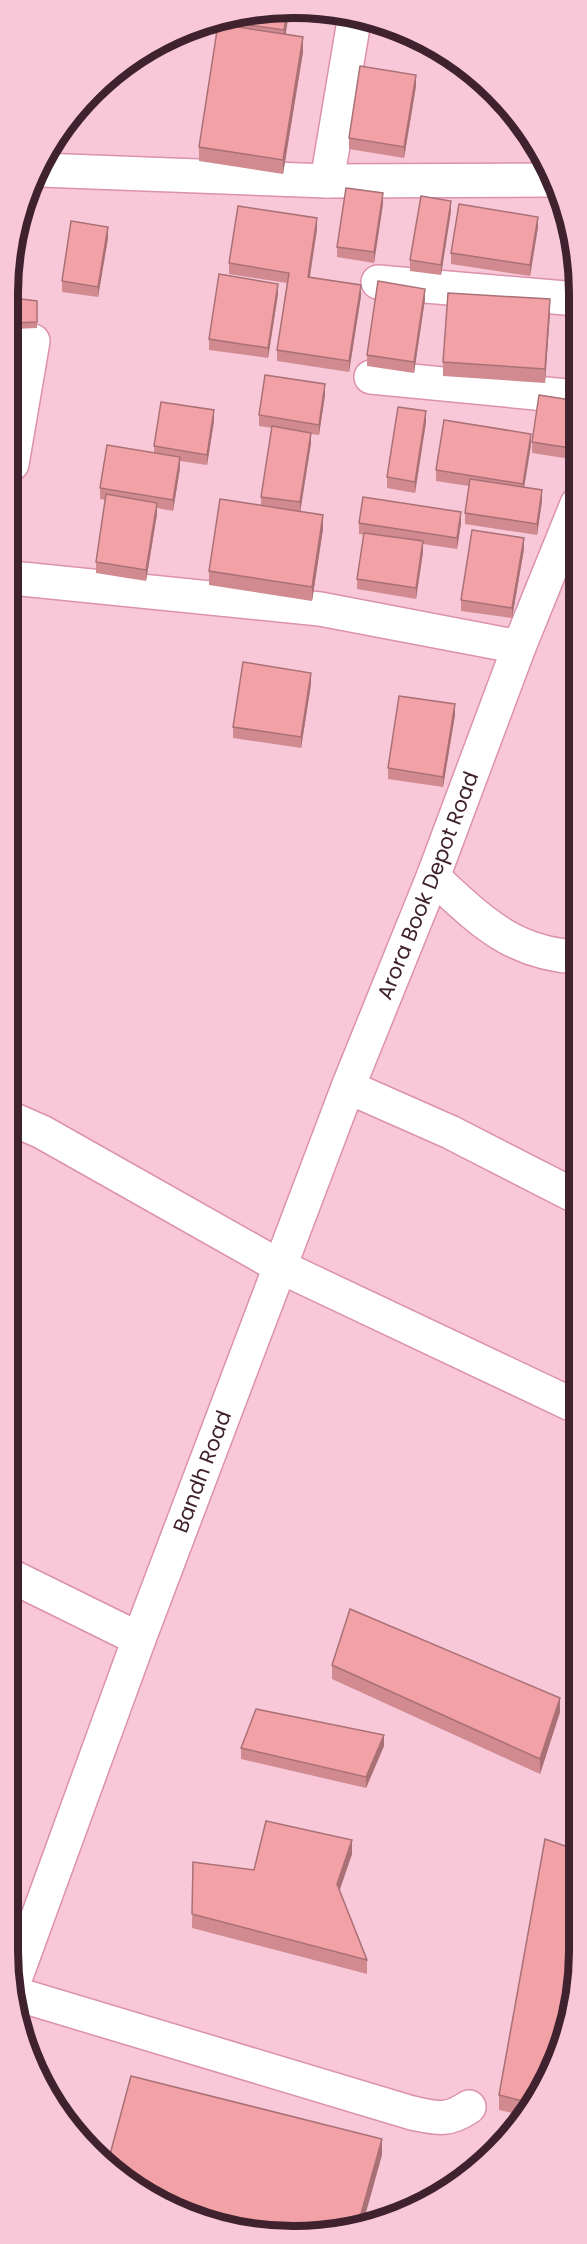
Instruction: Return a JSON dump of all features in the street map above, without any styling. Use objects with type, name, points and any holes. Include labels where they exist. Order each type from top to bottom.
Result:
[{"type":"street","points":[[327,181],[353,24]]},
{"type":"street","points":[[47,170],[327,181],[545,180]]},
{"type":"street","points":[[378,282],[569,299]]},
{"type":"street","points":[[18,429],[33,341]]},
{"type":"street","points":[[371,377],[569,396]]},
{"type":"street","name":"Arora Book Depot Road","points":[[280,1267],[348,1087],[433,877],[519,647],[569,525]]},
{"type":"street","points":[[18,579],[320,609],[519,647]]},
{"type":"street","points":[[433,877],[498,934],[538,950],[569,956]]},
{"type":"street","points":[[348,1087],[450,1132],[569,1193]]},
{"type":"street","points":[[18,1122],[42,1132],[280,1267],[569,1403]]},
{"type":"street","name":"Bandh Road","points":[[19,1968],[280,1267]]},
{"type":"street","points":[[18,1579],[140,1639]]},
{"type":"street","points":[[22,1996],[412,2113],[442,2119],[456,2116],[469,2107]]},
{"type":"building","points":[[286,18],[284,30],[237,24]]},
{"type":"building","points":[[228,26],[303,37],[283,160],[199,147],[217,29]]},
{"type":"building","points":[[360,66],[416,75],[404,147],[349,138]]},
{"type":"building","points":[[346,188],[383,193],[374,252],[337,247]]},
{"type":"building","points":[[421,196],[451,201],[441,265],[410,260]]},
{"type":"building","points":[[459,204],[538,217],[530,265],[451,253]]},
{"type":"building","points":[[238,206],[317,218],[308,277],[361,285],[349,361],[277,350],[289,273],[229,263]]},
{"type":"building","points":[[71,221],[108,227],[98,287],[62,281]]},
{"type":"building","points":[[219,274],[278,284],[268,348],[209,339]]},
{"type":"building","points":[[378,281],[425,289],[414,362],[367,355]]},
{"type":"building","points":[[448,293],[550,299],[545,369],[443,362]]},
{"type":"building","points":[[18,299],[37,301],[37,322],[18,323]]},
{"type":"building","points":[[265,375],[325,384],[319,425],[259,415]]},
{"type":"building","points":[[539,395],[569,400],[569,448],[532,442]]},
{"type":"building","points":[[161,402],[214,410],[207,455],[154,446]]},
{"type":"building","points":[[398,407],[426,411],[415,482],[387,477]]},
{"type":"building","points":[[444,420],[531,434],[523,484],[436,470]]},
{"type":"building","points":[[272,426],[311,433],[300,502],[261,497]]},
{"type":"building","points":[[107,445],[180,457],[173,500],[100,488]]},
{"type":"building","points":[[470,479],[542,490],[537,524],[465,513]]},
{"type":"building","points":[[106,494],[157,503],[146,570],[96,562]]},
{"type":"building","points":[[363,497],[461,512],[457,538],[359,523]]},
{"type":"building","points":[[220,499],[323,515],[312,587],[209,571]]},
{"type":"building","points":[[472,530],[524,538],[512,608],[461,600]]},
{"type":"building","points":[[364,533],[423,541],[416,588],[357,579]]},
{"type":"building","points":[[243,662],[311,673],[301,737],[233,727]]},
{"type":"building","points":[[399,696],[455,704],[443,777],[388,768]]},
{"type":"building","points":[[350,1609],[560,1698],[540,1759],[332,1665]]},
{"type":"building","points":[[256,1709],[384,1735],[366,1777],[241,1748]]},
{"type":"building","points":[[266,1821],[352,1840],[337,1884],[367,1960],[192,1914],[193,1862],[254,1870]]},
{"type":"building","points":[[545,1839],[569,1847],[569,1950],[564,2004],[548,2056],[524,2102],[499,2095]]},
{"type":"building","points":[[131,2076],[382,2139],[360,2218],[329,2224],[294,2226],[258,2224],[222,2217],[172,2198],[140,2180],[110,2156]]}]
